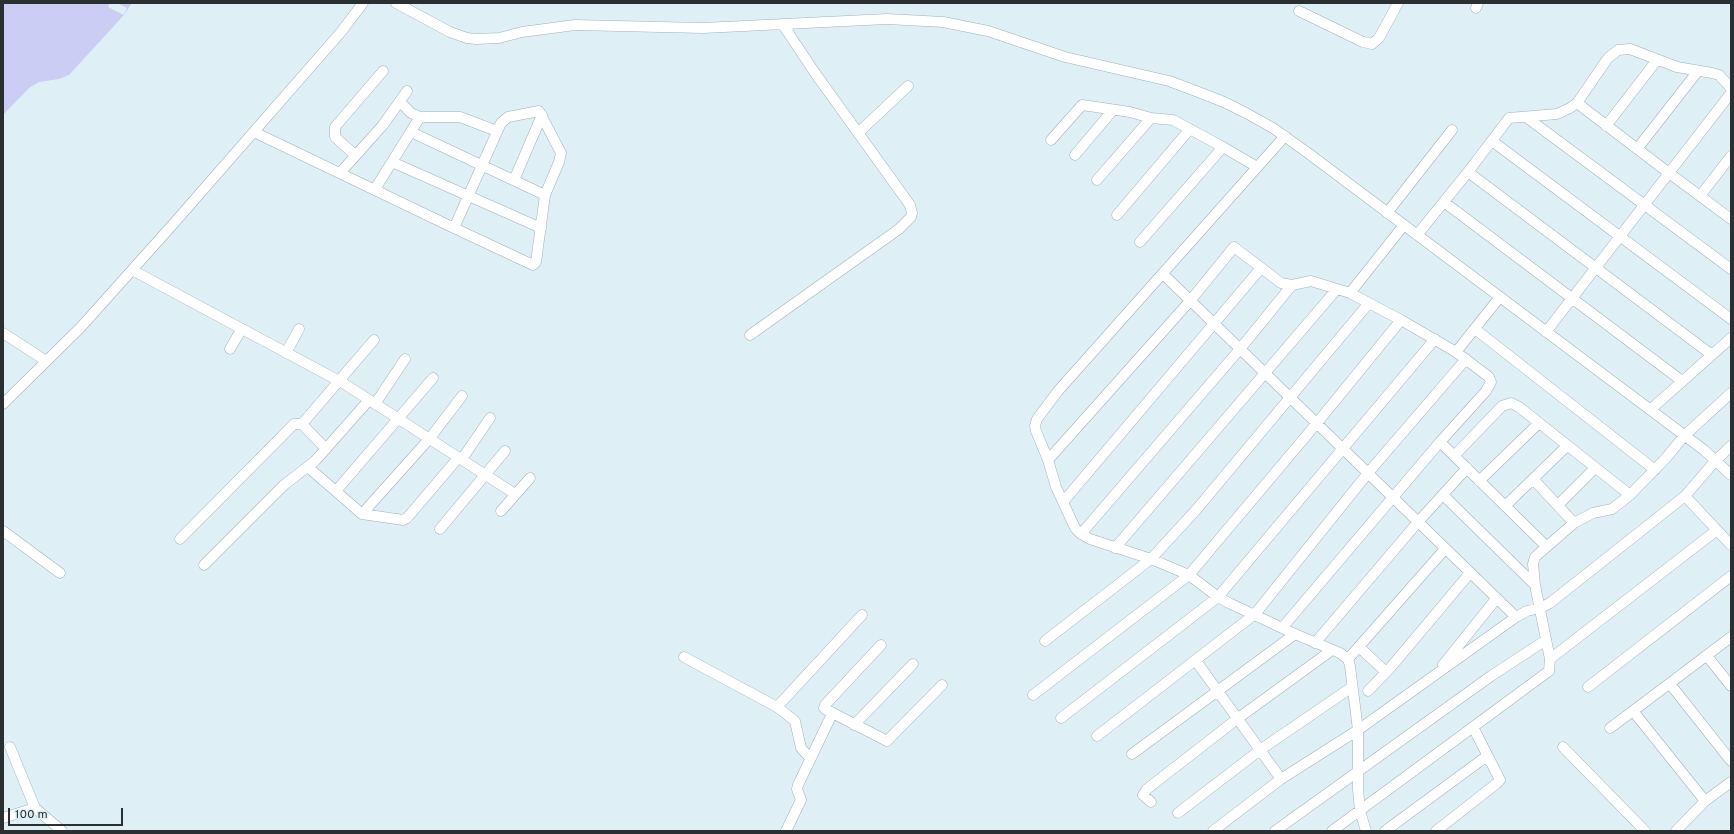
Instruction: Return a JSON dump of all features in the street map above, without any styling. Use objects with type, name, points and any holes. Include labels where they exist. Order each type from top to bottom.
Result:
[{"type":"street","points":[[3,404],[81,327],[342,32],[363,3]]},
{"type":"street","points":[[396,3],[450,32],[476,39],[499,38],[522,32],[575,25],[704,28],[910,19],[943,22],[976,28],[1066,57],[1162,80],[1188,88],[1235,107],[1285,136],[1716,460],[1731,475]]},
{"type":"street","points":[[1299,11],[1363,42],[1372,44],[1379,38],[1398,3]]},
{"type":"street","points":[[750,335],[899,229],[911,217],[912,214],[910,205],[783,25]]},
{"type":"street","points":[[1417,235],[1509,118],[1557,114],[1570,108],[1577,103],[1612,53],[1624,49],[1630,49],[1677,67],[1719,75],[1731,88]]},
{"type":"street","points":[[1606,126],[1657,60]]},
{"type":"street","points":[[355,155],[335,137],[335,127],[383,71]]},
{"type":"street","points":[[1637,149],[1698,71]]},
{"type":"street","points":[[858,133],[908,86]]},
{"type":"street","points":[[340,173],[382,125],[407,91]]},
{"type":"street","points":[[1546,332],[1731,93]]},
{"type":"street","points":[[400,102],[411,113],[420,117],[460,117],[497,131]]},
{"type":"street","points":[[1577,103],[1731,219]]},
{"type":"street","points":[[1051,140],[1082,105],[1130,112],[1151,118],[1172,120],[1257,167]]},
{"type":"street","points":[[1075,155],[1113,110]]},
{"type":"street","points":[[254,132],[454,228],[533,265],[536,262],[545,195],[559,162],[561,153],[542,115],[537,111],[503,120],[454,228]]},
{"type":"street","points":[[514,180],[542,115]]},
{"type":"street","points":[[375,190],[420,117]]},
{"type":"street","points":[[1526,117],[1731,268]]},
{"type":"street","points":[[1098,180],[1151,118]]},
{"type":"street","points":[[1117,215],[1190,129]]},
{"type":"street","points":[[1387,213],[1452,130]]},
{"type":"street","points":[[411,132],[545,195]]},
{"type":"street","points":[[1285,136],[1058,391],[1037,419],[1035,426],[1054,481],[1076,528],[1081,534],[1115,548],[1151,558],[1189,575],[1218,597],[1332,650],[1348,659]]},
{"type":"street","points":[[1492,141],[1731,319]]},
{"type":"street","points":[[1140,242],[1223,147]]},
{"type":"street","points":[[1700,196],[1731,156]]},
{"type":"street","points":[[392,162],[540,228]]},
{"type":"street","points":[[1468,172],[1712,355]]},
{"type":"street","points":[[1444,202],[1682,381]]},
{"type":"street","points":[[1350,293],[1404,225]]},
{"type":"street","points":[[1048,460],[1190,300],[1234,247],[1281,283],[1292,286],[1311,281],[1350,293],[1435,339],[1466,358],[1489,376],[1491,379],[1490,384],[1282,628]]},
{"type":"street","points":[[1063,502],[1261,268]]},
{"type":"street","points":[[132,270],[241,330],[339,381],[399,418],[515,494]]},
{"type":"street","points":[[1163,274],[1516,617]]},
{"type":"street","points":[[1081,534],[1240,349],[1292,286]]},
{"type":"street","points":[[1115,548],[1337,289]]},
{"type":"street","points":[[1456,352],[1500,297]]},
{"type":"street","points":[[1045,641],[1151,558],[1196,510],[1369,303]]},
{"type":"street","points":[[1033,695],[1189,575],[1317,423],[1401,320]]},
{"type":"street","points":[[286,353],[299,329]]},
{"type":"street","points":[[1475,329],[1655,470]]},
{"type":"street","points":[[230,350],[241,330]]},
{"type":"street","points":[[3,333],[46,361]]},
{"type":"street","points":[[1650,410],[1731,338]]},
{"type":"street","points":[[1061,718],[1218,597],[1435,339]]},
{"type":"street","points":[[302,424],[374,340]]},
{"type":"street","points":[[1097,736],[1255,614],[1368,473],[1466,358]]},
{"type":"street","points":[[204,565],[284,485],[301,471],[309,468],[372,402],[405,360]]},
{"type":"street","points":[[336,491],[433,378]]},
{"type":"street","points":[[1332,831],[1549,671],[1550,660],[1535,585],[1535,557],[1574,523],[1593,513],[1612,509],[1630,495],[1655,470],[1684,436],[1731,393]]},
{"type":"street","points":[[362,514],[430,438],[462,396]]},
{"type":"street","points":[[1454,456],[1505,404],[1514,405],[1630,495]]},
{"type":"street","points":[[309,468],[362,514],[405,519],[460,458],[490,418]]},
{"type":"street","points":[[180,539],[294,424],[302,424],[326,449]]},
{"type":"street","points":[[1479,481],[1538,424]]},
{"type":"street","points":[[1440,442],[1546,546]]},
{"type":"street","points":[[1505,506],[1567,446]]},
{"type":"street","points":[[1212,831],[1281,779],[1358,730],[1516,617],[1527,611],[1540,608],[1550,603],[1685,496],[1716,460],[1731,446]]},
{"type":"street","points":[[440,529],[505,451]]},
{"type":"street","points":[[1315,643],[1418,522],[1467,468]]},
{"type":"street","points":[[1558,505],[1595,468]]},
{"type":"street","points":[[501,511],[530,478]]},
{"type":"street","points":[[1533,479],[1574,523]]},
{"type":"street","points":[[1443,495],[1535,585]]},
{"type":"street","points":[[1685,496],[1731,545]]},
{"type":"street","points":[[1550,660],[1717,530]]},
{"type":"street","points":[[3,531],[60,573]]},
{"type":"street","points":[[1348,659],[1445,549]]},
{"type":"street","points":[[1368,691],[1470,573]]},
{"type":"street","points":[[1588,687],[1731,576]]},
{"type":"street","points":[[1435,674],[1496,598]]},
{"type":"street","points":[[776,707],[862,615]]},
{"type":"street","points":[[1132,754],[1295,634]]},
{"type":"street","points":[[1610,728],[1731,637]]},
{"type":"street","points":[[1275,831],[1491,676],[1546,640]]},
{"type":"street","points":[[881,645],[825,705],[825,710],[887,741],[942,685]]},
{"type":"street","points":[[1359,647],[1386,672]]},
{"type":"street","points":[[1151,802],[1144,798],[1143,793],[1236,719],[1332,650]]},
{"type":"street","points":[[1707,656],[1731,686]]},
{"type":"street","points":[[684,658],[776,707],[795,721],[801,748],[810,758]]},
{"type":"street","points":[[1348,659],[1358,730],[1357,772],[1360,811],[1366,831]]},
{"type":"street","points":[[1196,661],[1236,719],[1281,779]]},
{"type":"street","points":[[854,725],[913,664]]},
{"type":"street","points":[[1670,684],[1731,761]]},
{"type":"street","points":[[1178,814],[1260,750],[1352,687]]},
{"type":"street","points":[[1633,711],[1705,802]]},
{"type":"street","points":[[786,831],[801,800],[797,789],[798,785],[832,714]]},
{"type":"street","points":[[1436,831],[1500,781],[1500,777],[1487,756],[1473,727]]},
{"type":"street","points":[[10,747],[35,808],[62,831]]},
{"type":"street","points":[[1563,747],[1645,831]]},
{"type":"street","points":[[1385,831],[1487,756]]},
{"type":"street","points":[[1676,831],[1705,802],[1731,782]]},
{"type":"street","points":[[3,818],[35,808]]},
{"type":"water","points":[[3,3],[132,3],[124,15],[69,75],[59,79],[39,82],[29,88],[3,115]]},
{"type":"pier","points":[[110,3],[117,3],[127,8],[124,15],[108,7]]}]
